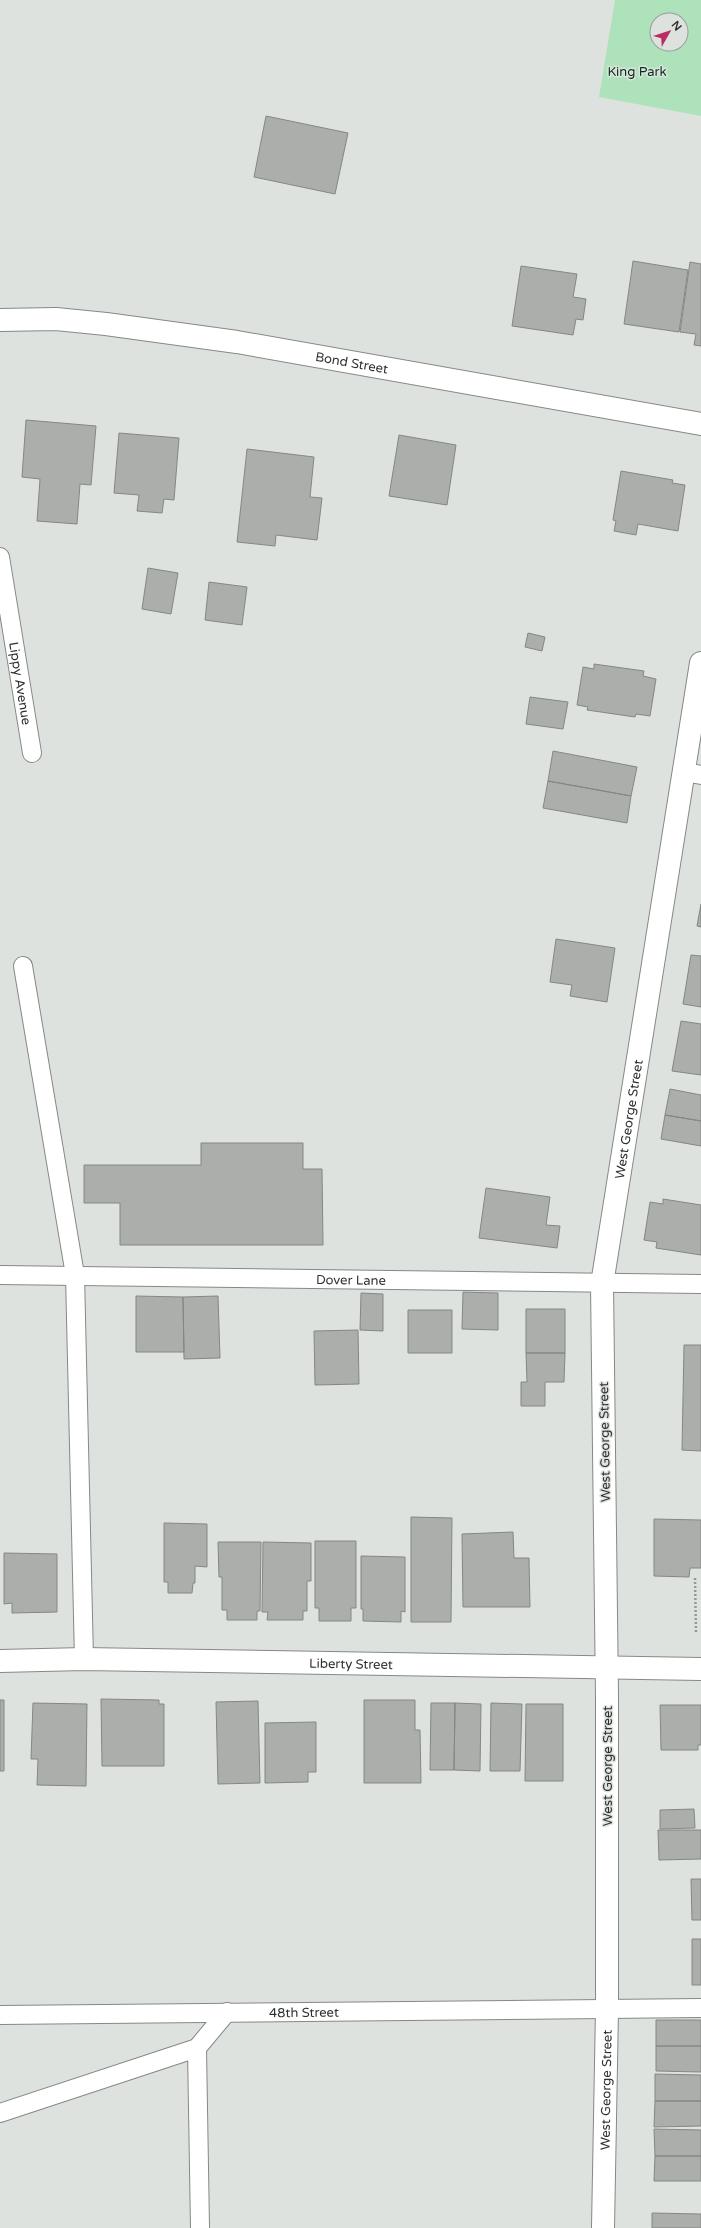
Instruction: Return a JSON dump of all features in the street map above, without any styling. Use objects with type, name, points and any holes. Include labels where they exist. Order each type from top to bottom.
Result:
[{"type":"main road","name":"Bond Street","points":[[0,320],[56,319],[221,339],[701,424]]},
{"type":"main road","name":"West George Street","points":[[603,2228],[607,2009],[606,1667],[602,1284],[693,773],[701,663]]},
{"type":"main road","name":"Liberty Street","points":[[0,1661],[84,1659],[701,1669]]},
{"type":"lane","name":"Lippy Avenue","points":[[0,558],[4,615],[32,753]]},
{"type":"lane","points":[[23,966],[75,1275],[84,1659]]},
{"type":"lane","name":"Dover Lane","points":[[0,1275],[602,1284],[701,1284]]},
{"type":"lane","name":"48th Street","points":[[0,2015],[701,2008]]},
{"type":"lane","points":[[0,2113],[196,2048],[227,2012]]},
{"type":"lane","points":[[196,2048],[200,2228]]},
{"type":"path","points":[[695,1578],[696,1633]]},
{"type":"green space","name":"King Park","points":[[615,0],[701,0],[701,116],[599,97]]},
{"type":"building","points":[[266,116],[348,133],[335,194],[254,177]]},
{"type":"building","points":[[633,261],[688,270],[679,332],[624,324]]},
{"type":"building","points":[[690,262],[701,264],[701,346],[694,345],[696,334],[680,332]]},
{"type":"building","points":[[521,266],[577,274],[573,297],[586,299],[583,320],[576,319],[573,335],[512,326]]},
{"type":"building","points":[[26,420],[96,426],[91,485],[80,484],[77,524],[37,521],[40,479],[22,477]]},
{"type":"building","points":[[119,433],[179,438],[174,500],[164,499],[162,513],[137,511],[139,495],[114,493]]},
{"type":"building","points":[[399,435],[456,445],[447,505],[389,496]]},
{"type":"building","points":[[247,449],[314,457],[310,497],[322,498],[317,540],[276,535],[275,546],[237,542]]},
{"type":"building","points":[[621,471],[673,480],[672,483],[685,485],[678,531],[638,524],[636,535],[614,531],[616,521],[613,520]]},
{"type":"building","points":[[148,568],[178,573],[171,614],[142,609]]},
{"type":"building","points":[[209,582],[247,587],[242,625],[205,620]]},
{"type":"building","points":[[528,633],[545,637],[542,651],[525,647]]},
{"type":"building","points":[[594,664],[644,671],[643,676],[656,679],[650,716],[636,714],[635,717],[587,710],[588,707],[577,705],[583,667],[594,669]]},
{"type":"building","points":[[530,697],[568,702],[563,729],[526,724]]},
{"type":"building","points":[[553,751],[637,767],[631,796],[548,781]]},
{"type":"building","points":[[548,781],[631,796],[627,823],[543,808]]},
{"type":"building","points":[[701,904],[701,927],[697,926]]},
{"type":"building","points":[[556,939],[615,948],[607,1002],[570,996],[572,985],[550,982]]},
{"type":"building","points":[[691,955],[701,956],[701,1007],[683,1004]]},
{"type":"building","points":[[681,1021],[701,1024],[701,1075],[672,1071]]},
{"type":"building","points":[[670,1089],[701,1095],[701,1121],[665,1115]]},
{"type":"building","points":[[665,1115],[701,1121],[701,1146],[661,1139]]},
{"type":"building","points":[[201,1143],[303,1143],[303,1169],[322,1169],[323,1245],[120,1245],[120,1203],[84,1203],[84,1165],[201,1165]]},
{"type":"building","points":[[486,1188],[550,1197],[546,1225],[560,1226],[557,1248],[479,1238]]},
{"type":"building","points":[[663,1199],[701,1205],[701,1255],[656,1248],[657,1242],[644,1240],[650,1202],[663,1204]]},
{"type":"building","points":[[463,1292],[498,1293],[498,1330],[462,1329]]},
{"type":"building","points":[[361,1293],[383,1294],[383,1331],[360,1330]]},
{"type":"building","points":[[136,1296],[183,1297],[184,1352],[136,1352]]},
{"type":"building","points":[[218,1296],[220,1358],[184,1359],[183,1297]]},
{"type":"building","points":[[526,1309],[565,1309],[565,1353],[526,1353]]},
{"type":"building","points":[[408,1310],[452,1310],[452,1353],[408,1353]]},
{"type":"building","points":[[358,1330],[359,1384],[315,1385],[314,1331]]},
{"type":"building","points":[[684,1345],[701,1345],[701,1451],[682,1450]]},
{"type":"building","points":[[526,1353],[565,1353],[564,1382],[545,1382],[545,1406],[521,1406],[521,1382],[527,1382]]},
{"type":"building","points":[[411,1517],[452,1518],[451,1622],[411,1622]]},
{"type":"building","points":[[654,1519],[701,1520],[701,1568],[690,1568],[689,1577],[654,1576]]},
{"type":"building","points":[[164,1523],[207,1524],[207,1567],[195,1566],[195,1583],[193,1583],[192,1593],[168,1593],[168,1582],[164,1582]]},
{"type":"building","points":[[513,1532],[514,1558],[529,1558],[530,1607],[463,1607],[462,1534]]},
{"type":"building","points":[[315,1541],[356,1541],[356,1608],[351,1608],[351,1621],[319,1621],[319,1608],[315,1608]]},
{"type":"building","points":[[218,1542],[261,1542],[260,1611],[257,1611],[257,1620],[227,1620],[227,1610],[222,1610],[222,1577],[219,1577]]},
{"type":"building","points":[[263,1542],[311,1543],[311,1581],[307,1581],[307,1611],[303,1611],[303,1620],[267,1620],[268,1612],[262,1612]]},
{"type":"building","points":[[4,1553],[57,1554],[57,1612],[12,1613],[12,1603],[4,1604]]},
{"type":"building","points":[[361,1556],[405,1557],[405,1612],[401,1611],[401,1622],[363,1621],[363,1609],[361,1609]]},
{"type":"building","points":[[101,1699],[159,1700],[159,1704],[164,1704],[164,1766],[102,1766]]},
{"type":"building","points":[[0,1700],[4,1700],[4,1771],[0,1771]]},
{"type":"building","points":[[364,1700],[415,1700],[415,1730],[420,1730],[421,1783],[364,1783]]},
{"type":"building","points":[[258,1701],[260,1783],[218,1784],[216,1702]]},
{"type":"building","points":[[33,1703],[87,1704],[86,1786],[37,1785],[38,1759],[31,1759]]},
{"type":"building","points":[[431,1703],[455,1703],[454,1770],[430,1770]]},
{"type":"building","points":[[455,1703],[481,1704],[480,1771],[454,1770]]},
{"type":"building","points":[[491,1703],[522,1704],[520,1771],[490,1771]]},
{"type":"building","points":[[526,1704],[563,1704],[563,1781],[525,1781]]},
{"type":"building","points":[[660,1705],[701,1705],[701,1745],[698,1745],[698,1750],[661,1750]]},
{"type":"building","points":[[316,1722],[316,1772],[308,1772],[308,1782],[265,1783],[265,1723]]},
{"type":"building","points":[[694,1809],[695,1828],[660,1829],[660,1810]]},
{"type":"building","points":[[658,1830],[701,1830],[701,1859],[659,1860]]},
{"type":"building","points":[[691,1879],[701,1879],[701,1920],[692,1920]]},
{"type":"building","points":[[692,1939],[701,1939],[701,1985],[692,1985]]},
{"type":"building","points":[[656,2020],[701,2020],[701,2046],[656,2046]]},
{"type":"building","points":[[656,2046],[701,2046],[701,2072],[656,2071]]},
{"type":"building","points":[[655,2074],[701,2075],[701,2101],[655,2101]]},
{"type":"building","points":[[655,2101],[701,2101],[701,2126],[654,2127]]},
{"type":"building","points":[[654,2129],[701,2130],[701,2156],[655,2156]]},
{"type":"building","points":[[655,2156],[701,2156],[701,2181],[654,2181]]},
{"type":"building","points":[[652,2213],[701,2214],[701,2228],[652,2228]]}]
